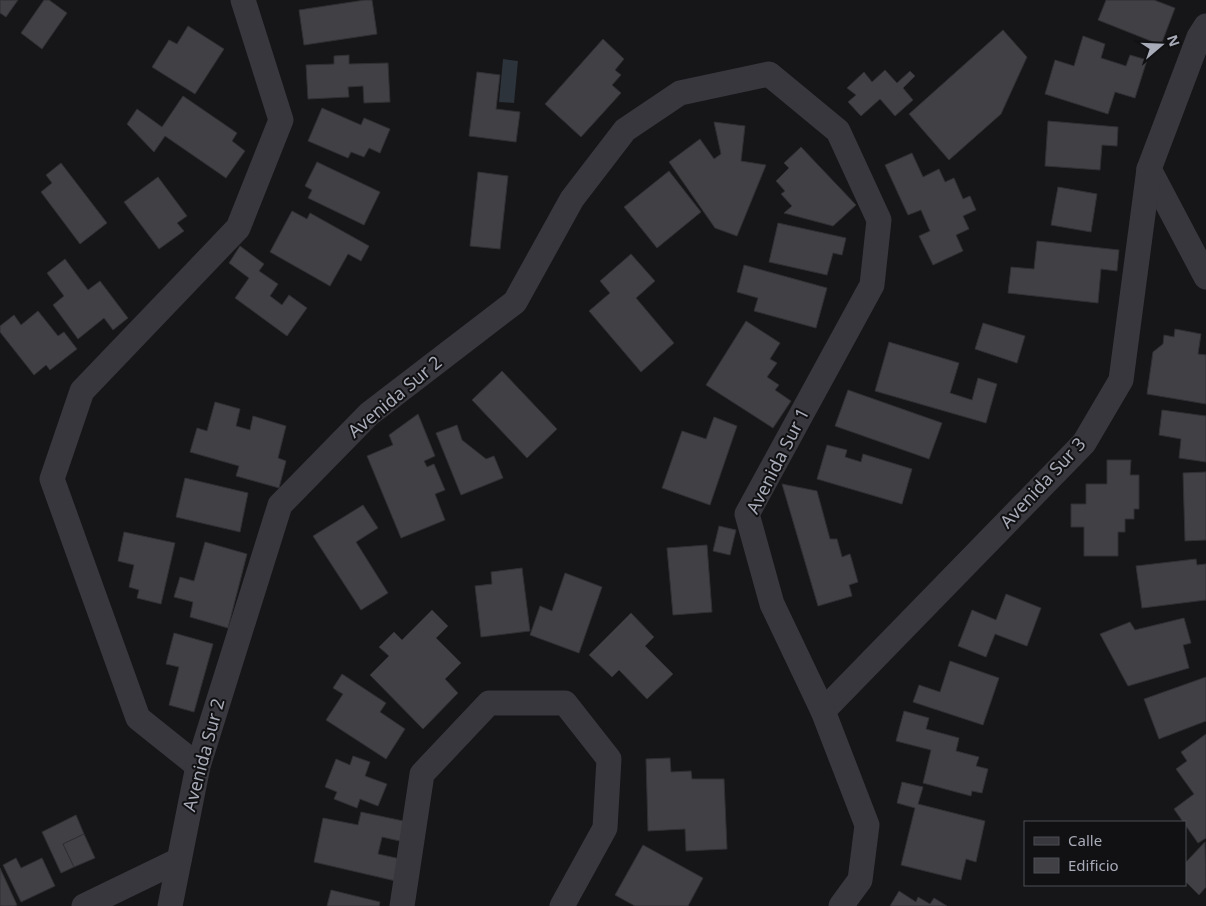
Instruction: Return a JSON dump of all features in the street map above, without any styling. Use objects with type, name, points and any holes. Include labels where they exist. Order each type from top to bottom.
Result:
[{"type":"street","points":[[198,766],[138,718],[52,479],[82,391],[238,228],[281,120],[243,0]]},
{"type":"street","name":"Avenida Sur 3","points":[[823,711],[1084,443],[1121,380],[1149,169],[1199,37],[1206,26]]},
{"type":"street","name":"Avenida Sur 2","points":[[170,906],[198,766],[280,505],[369,414],[514,302],[572,199],[624,130],[680,93],[769,74]]},
{"type":"street","name":"Avenida Sur 1","points":[[769,74],[838,130],[879,220],[872,285],[747,514],[772,604],[823,711],[867,825],[860,880],[841,906]]},
{"type":"street","points":[[1149,169],[1206,277]]},
{"type":"street","points":[[402,906],[422,774],[489,702],[565,703],[609,759],[605,828],[562,906]]},
{"type":"street","points":[[84,906],[179,860]]},
{"type":"shaded area","points":[[503,59],[518,61],[514,103],[499,102]]},
{"type":"building","points":[[0,0],[18,0],[6,17],[0,13]]},
{"type":"building","points":[[44,0],[49,0],[67,13],[42,49],[21,33]]},
{"type":"building","points":[[372,0],[377,34],[304,45],[299,10]]},
{"type":"building","points":[[1106,0],[1154,0],[1175,8],[1161,45],[1098,20]]},
{"type":"building","points":[[188,26],[224,49],[195,94],[152,67],[169,40],[177,44]]},
{"type":"building","points":[[1003,30],[1027,57],[1001,114],[949,160],[909,114]]},
{"type":"building","points":[[1083,36],[1105,44],[1101,58],[1126,66],[1130,55],[1147,60],[1135,98],[1115,92],[1108,114],[1045,94],[1055,60],[1074,66]]},
{"type":"building","points":[[603,39],[624,59],[615,70],[621,75],[612,85],[621,93],[581,137],[545,104]]},
{"type":"building","points":[[349,55],[349,64],[388,63],[390,102],[364,103],[363,86],[348,87],[349,97],[308,99],[306,65],[334,64],[334,56]]},
{"type":"building","points":[[885,70],[897,83],[910,71],[915,76],[903,88],[913,100],[895,116],[880,99],[861,116],[848,102],[856,95],[847,88],[864,72],[872,82]]},
{"type":"building","points":[[477,72],[500,75],[496,109],[520,112],[516,142],[469,136]]},
{"type":"building","points":[[183,96],[237,133],[232,141],[245,151],[226,178],[165,136],[154,152],[127,124],[137,109],[162,127]]},
{"type":"building","points":[[322,108],[361,125],[364,118],[390,129],[380,153],[369,148],[364,157],[351,152],[348,158],[308,141]]},
{"type":"building","points":[[1048,121],[1118,127],[1117,146],[1102,145],[1100,170],[1045,166]]},
{"type":"building","points":[[714,122],[745,126],[741,161],[766,165],[737,236],[715,228],[669,162],[700,139],[714,159],[721,154]]},
{"type":"building","points":[[801,147],[856,205],[833,226],[784,213],[792,206],[781,194],[785,191],[776,181],[789,168],[784,163]]},
{"type":"building","points":[[912,153],[923,177],[939,169],[945,182],[954,178],[963,199],[970,196],[976,210],[963,216],[969,229],[956,235],[963,251],[933,265],[919,236],[930,231],[921,210],[908,215],[885,165]]},
{"type":"building","points":[[317,162],[380,192],[364,225],[308,198],[312,190],[305,186]]},
{"type":"building","points":[[61,163],[107,223],[80,244],[41,192],[52,183],[46,175]]},
{"type":"building","points":[[669,171],[701,212],[657,248],[624,207]]},
{"type":"building","points":[[478,172],[508,176],[500,249],[470,246]]},
{"type":"building","points":[[158,177],[187,216],[177,223],[184,231],[159,249],[124,202]]},
{"type":"building","points":[[1058,187],[1097,194],[1091,232],[1051,225]]},
{"type":"building","points":[[292,211],[307,219],[310,213],[369,246],[361,261],[348,254],[330,286],[270,252]]},
{"type":"building","points":[[778,223],[846,238],[842,255],[833,253],[827,275],[769,262]]},
{"type":"building","points":[[1037,241],[1119,250],[1117,271],[1101,269],[1098,303],[1008,293],[1011,267],[1034,269]]},
{"type":"building","points":[[240,246],[264,264],[259,271],[278,284],[270,296],[282,305],[289,295],[307,308],[287,336],[235,298],[249,278],[229,263]]},
{"type":"building","points":[[631,254],[655,281],[636,298],[674,343],[641,372],[589,311],[610,293],[600,281]]},
{"type":"building","points":[[65,259],[88,290],[100,281],[128,318],[113,330],[104,318],[78,339],[53,305],[64,296],[47,273]]},
{"type":"building","points":[[744,265],[827,288],[816,328],[754,311],[758,298],[737,292]]},
{"type":"building","points":[[38,311],[58,336],[64,332],[77,349],[50,370],[46,365],[34,375],[0,332],[0,326],[14,315],[21,325]]},
{"type":"building","points":[[746,321],[780,343],[770,359],[777,363],[767,377],[779,385],[775,390],[791,401],[773,428],[706,385]]},
{"type":"building","points":[[983,323],[1025,336],[1017,363],[975,349]]},
{"type":"building","points":[[1175,329],[1201,334],[1198,354],[1206,355],[1206,404],[1147,394],[1153,352],[1163,344],[1164,335],[1174,337]]},
{"type":"building","points":[[889,342],[959,363],[950,393],[972,400],[978,378],[997,384],[986,423],[875,391]]},
{"type":"building","points":[[502,371],[557,429],[527,458],[472,400]]},
{"type":"building","points":[[848,390],[942,423],[929,459],[835,426]]},
{"type":"building","points":[[215,402],[240,409],[236,426],[250,430],[253,416],[286,426],[278,458],[286,461],[279,488],[236,476],[239,466],[190,452],[197,428],[207,431]]},
{"type":"building","points":[[1162,410],[1206,416],[1206,462],[1179,458],[1181,439],[1159,435]]},
{"type":"building","points":[[418,414],[435,456],[424,461],[427,467],[434,464],[445,490],[435,494],[445,520],[401,538],[367,456],[393,445],[389,435]]},
{"type":"building","points":[[714,417],[737,426],[710,505],[662,488],[682,431],[706,439]]},
{"type":"building","points":[[457,425],[462,440],[486,459],[494,456],[503,478],[461,495],[436,433]]},
{"type":"building","points":[[827,445],[847,450],[845,457],[861,462],[863,454],[912,469],[902,504],[817,479]]},
{"type":"building","points":[[1107,460],[1131,460],[1130,475],[1139,475],[1139,509],[1134,509],[1134,519],[1125,519],[1125,532],[1118,532],[1118,556],[1084,556],[1084,527],[1071,527],[1071,504],[1086,504],[1086,484],[1107,484]]},
{"type":"building","points":[[1206,472],[1206,540],[1185,541],[1183,473]]},
{"type":"building","points":[[185,478],[248,493],[240,532],[176,517]]},
{"type":"building","points":[[782,484],[817,491],[830,539],[837,539],[842,557],[850,554],[858,582],[849,585],[852,596],[818,606]]},
{"type":"building","points":[[363,505],[378,528],[356,542],[388,593],[361,610],[313,536]]},
{"type":"building","points":[[719,526],[736,530],[730,555],[713,551]]},
{"type":"building","points":[[124,532],[175,543],[161,604],[137,598],[139,590],[129,587],[134,565],[118,561]]},
{"type":"building","points":[[205,542],[247,554],[228,628],[190,617],[193,602],[174,597],[180,577],[194,581]]},
{"type":"building","points":[[707,545],[712,612],[673,615],[667,548]]},
{"type":"building","points":[[1196,559],[1197,565],[1206,564],[1206,600],[1142,608],[1136,566]]},
{"type":"building","points":[[522,568],[530,631],[481,637],[475,586],[492,584],[491,572]]},
{"type":"building","points":[[565,573],[602,587],[579,653],[530,635],[540,606],[552,611]]},
{"type":"building","points":[[1006,594],[1041,608],[1027,646],[995,634],[986,657],[958,646],[972,610],[996,620]]},
{"type":"building","points":[[432,610],[448,626],[436,638],[461,663],[445,679],[458,693],[423,729],[370,675],[389,656],[379,647],[394,632],[402,640]]},
{"type":"building","points":[[631,613],[654,637],[645,646],[673,674],[647,699],[619,670],[612,677],[589,655]]},
{"type":"building","points":[[1184,618],[1191,643],[1183,645],[1189,668],[1128,686],[1100,634],[1130,622],[1135,630]]},
{"type":"building","points":[[174,633],[213,644],[194,712],[169,705],[179,667],[166,664]]},
{"type":"building","points":[[950,661],[999,678],[983,725],[913,702],[919,685],[940,692]]},
{"type":"building","points":[[342,674],[386,703],[380,712],[405,729],[386,759],[326,720],[343,694],[333,688]]},
{"type":"building","points":[[1206,677],[1206,721],[1159,739],[1144,699]]},
{"type":"building","points":[[904,711],[929,718],[926,729],[959,738],[956,751],[979,757],[976,766],[988,769],[982,793],[972,791],[971,796],[923,783],[931,750],[896,741]]},
{"type":"building","points":[[1206,734],[1206,838],[1198,843],[1186,826],[1186,821],[1182,821],[1174,809],[1194,794],[1176,769],[1187,761],[1181,752]]},
{"type":"building","points":[[353,756],[370,762],[365,776],[387,784],[378,806],[360,799],[357,808],[334,799],[337,792],[325,787],[336,759],[350,765]]},
{"type":"building","points":[[670,758],[671,772],[691,771],[692,779],[724,779],[727,849],[686,851],[685,829],[648,831],[646,759]]},
{"type":"building","points":[[902,782],[923,787],[918,804],[985,821],[976,862],[966,859],[961,880],[901,865],[915,808],[897,803]]},
{"type":"building","points":[[361,812],[408,822],[404,842],[382,837],[378,854],[405,860],[400,882],[314,862],[323,818],[358,825]]},
{"type":"building","points":[[76,815],[84,834],[63,844],[74,867],[61,873],[42,832]]},
{"type":"building","points":[[84,834],[95,858],[74,867],[63,844]]},
{"type":"building","points":[[1205,842],[1206,887],[1199,895],[1186,882],[1186,862]]},
{"type":"building","points":[[643,845],[703,878],[688,906],[635,906],[615,895]]},
{"type":"building","points":[[16,858],[21,868],[42,858],[55,886],[21,902],[3,865]]},
{"type":"building","points":[[0,868],[17,905],[0,906]]},
{"type":"building","points":[[331,890],[380,902],[379,906],[327,906]]},
{"type":"building","points":[[899,891],[916,902],[918,897],[930,904],[934,898],[947,906],[890,906]]}]
